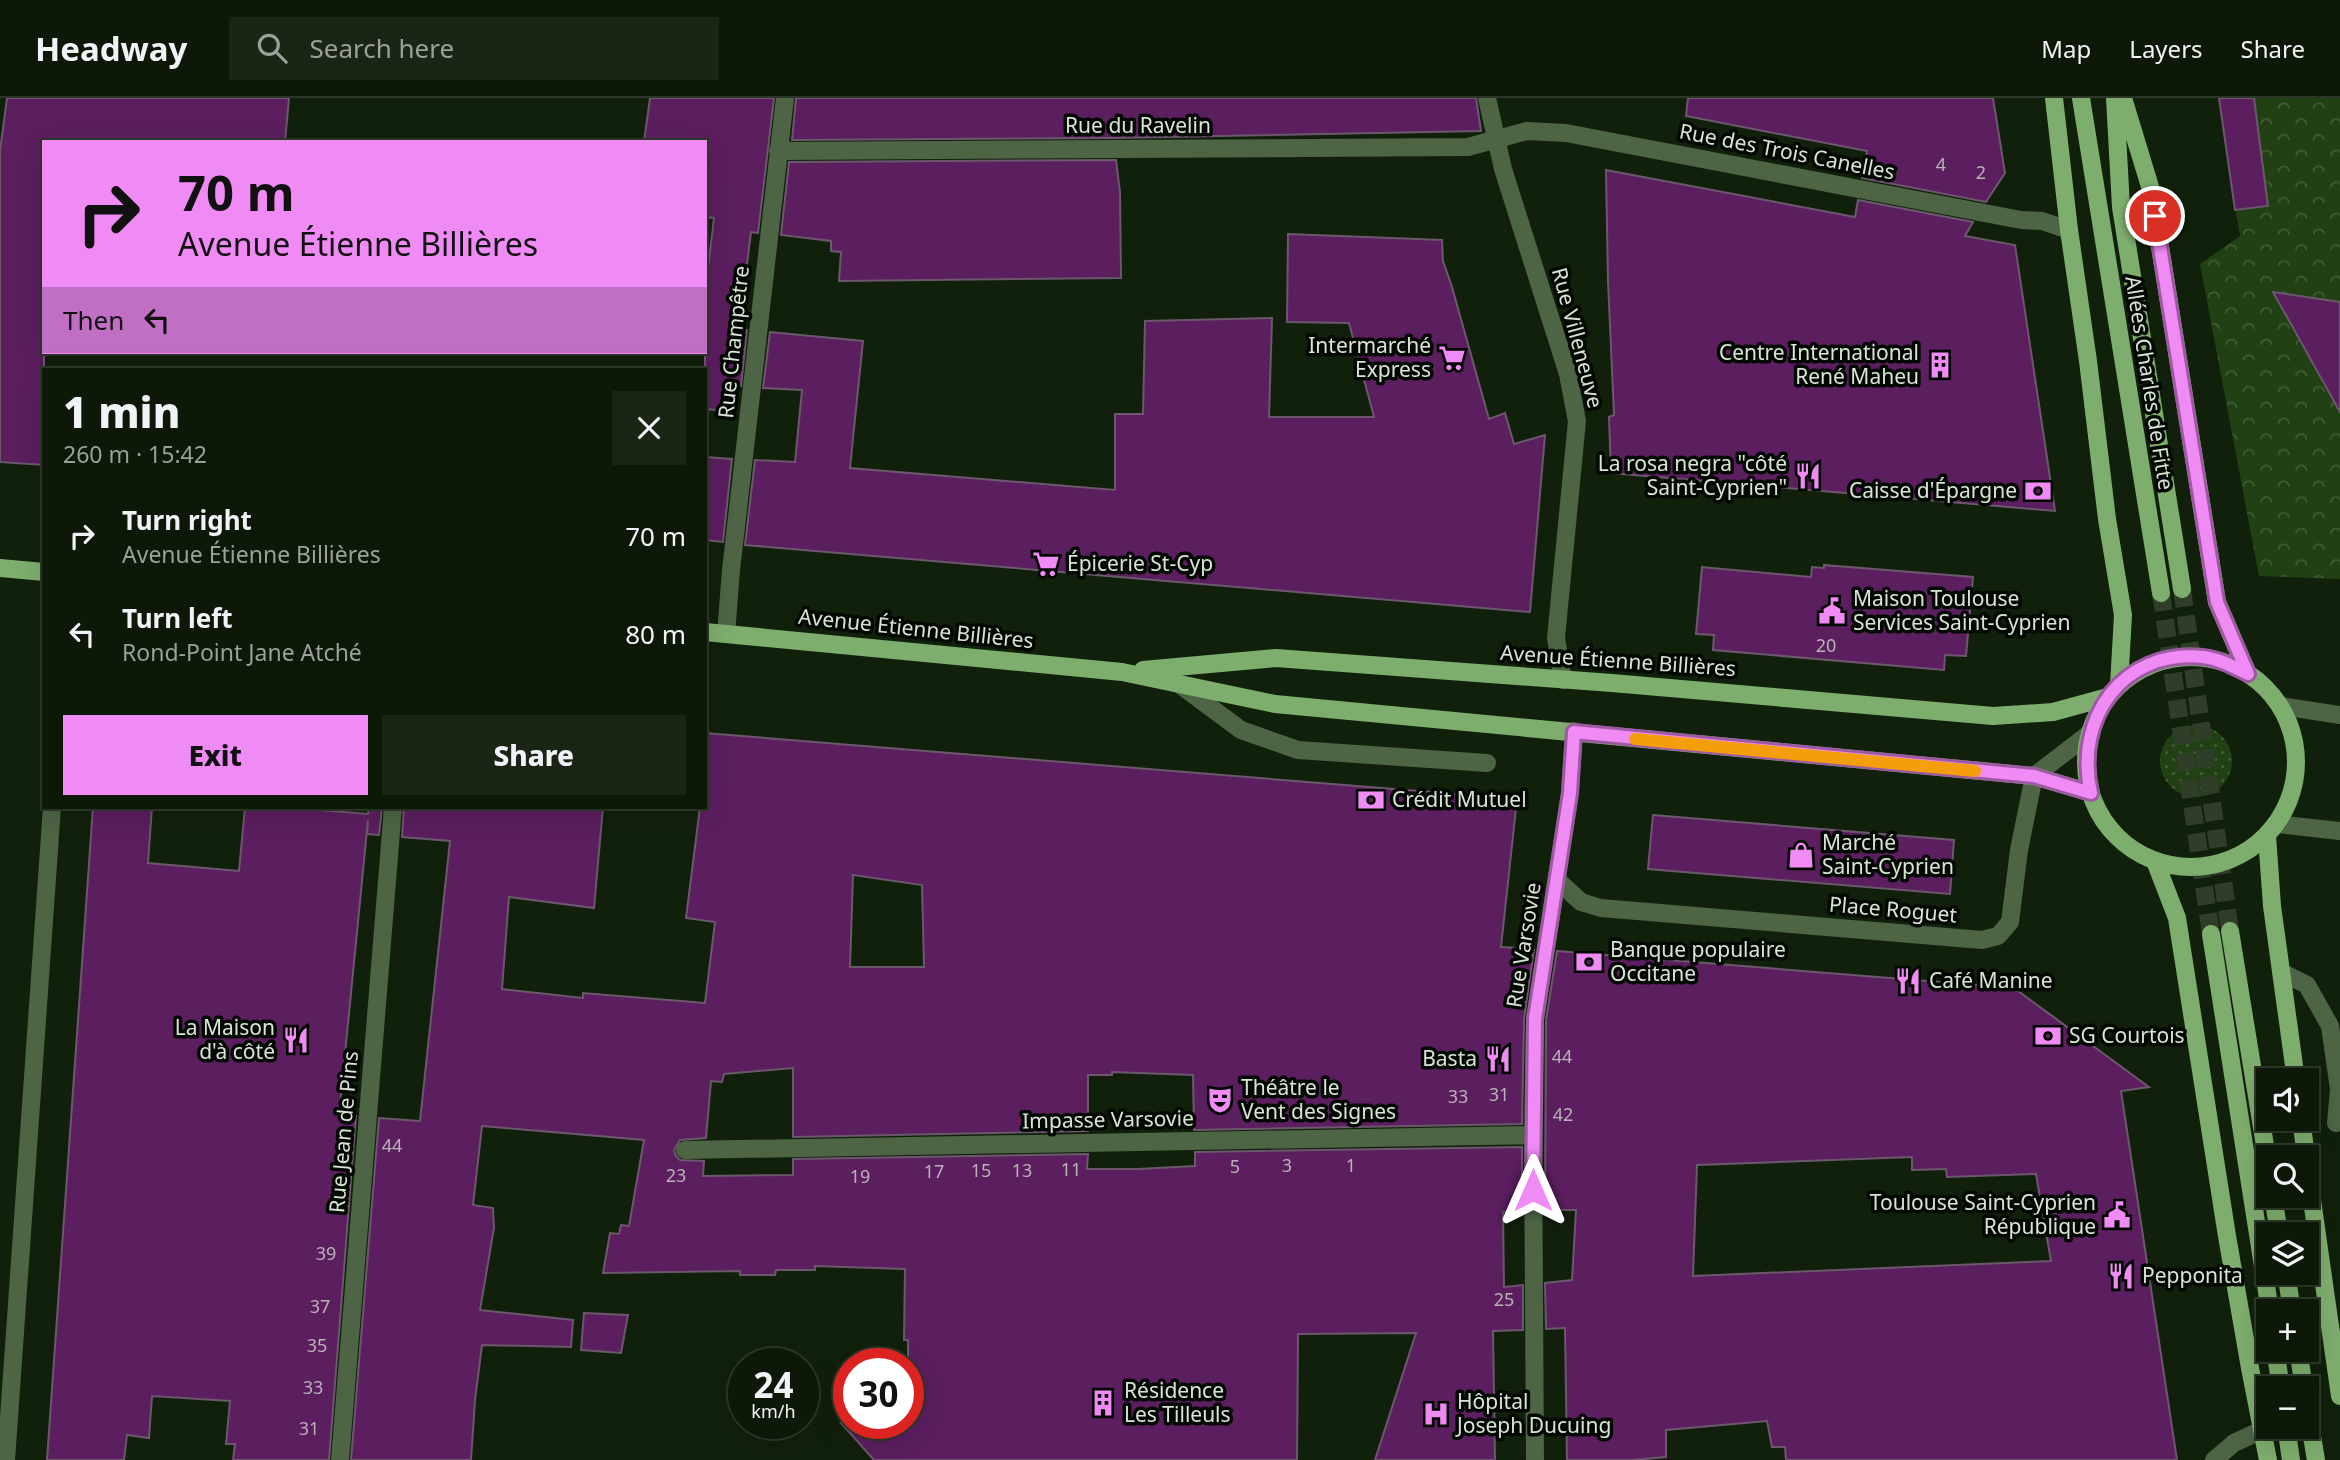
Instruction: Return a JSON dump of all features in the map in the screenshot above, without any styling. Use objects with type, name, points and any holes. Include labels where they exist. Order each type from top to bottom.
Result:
[{"type":"main road","points":[[2054,98],[2068,230],[2088,360],[2107,519],[2123,615],[2113,691]]},
{"type":"main road","name":"Allées Charles de Fitte","points":[[2081,98],[2161,593]]},
{"type":"main road","name":"Allées Charles de Fitte","points":[[2115,98],[2121,207],[2182,589]]},
{"type":"main road","points":[[2123,98],[2151,190],[2217,602],[2248,674]]},
{"type":"main road","points":[[0,568],[42,572]]},
{"type":"main road","name":"Avenue Étienne Billières","points":[[707,632],[1122,672],[1275,704],[2034,776],[2091,793]]},
{"type":"main road","points":[[2179,657],[2204,657],[2224,662],[2248,674],[2267,688],[2281,706],[2289,722],[2297,757],[2293,792],[2272,830],[2243,854],[2215,864],[2184,867],[2155,861],[2134,850],[2115,834],[2100,815],[2091,793],[2086,774],[2086,754],[2089,734],[2097,715],[2113,691],[2136,671],[2179,657]]},
{"type":"main road","name":"Avenue Étienne Billières","points":[[1122,672],[1276,658],[1993,716],[2053,712],[2113,691]]},
{"type":"main road","points":[[2272,830],[2272,906],[2294,1068]]},
{"type":"main road","points":[[2155,861],[2177,918],[2227,1236],[2256,1397]]},
{"type":"main road","points":[[2230,932],[2265,1145]]},
{"type":"main road","points":[[2211,934],[2268,1299]]},
{"type":"main road","points":[[2313,1208],[2340,1396]]},
{"type":"main road","points":[[2264,1439],[2268,1460]]},
{"type":"main road","points":[[2288,1439],[2291,1460]]},
{"type":"main road","points":[[2312,1439],[2316,1460]]},
{"type":"street","name":"Rue Champêtre","points":[[726,634],[785,98]]},
{"type":"street","name":"Rue Villeneuve","points":[[1487,98],[1503,169],[1568,374],[1577,421],[1556,638],[1563,680]]},
{"type":"street","name":"Rue des Trois Canelles","points":[[1496,139],[1527,131],[1566,133],[2008,218],[2042,221],[2068,230]]},
{"type":"street","name":"Rue du Ravelin","points":[[778,151],[1468,147],[1496,139]]},
{"type":"street","points":[[1179,684],[1241,730],[1298,750],[1487,763]]},
{"type":"street","points":[[2281,706],[2340,715]]},
{"type":"street","name":"Rue Varsovie","points":[[1535,1460],[1532,1135],[1535,1019],[1570,793],[1574,732]]},
{"type":"street","points":[[2034,776],[2089,734]]},
{"type":"street","name":"Place Roguet","points":[[1557,880],[1581,902],[1601,908],[1982,940],[1998,936],[2010,922],[2019,850],[2034,776]]},
{"type":"street","points":[[6,1460],[52,809]]},
{"type":"street","name":"Rue Jean de Pins","points":[[340,1460],[393,809]]},
{"type":"street","points":[[2272,830],[2340,831]]},
{"type":"street","points":[[2281,972],[2307,985],[2330,1026],[2339,1089],[2336,1123]]},
{"type":"street","name":"Impasse Varsovie","points":[[685,1150],[1532,1135]]},
{"type":"street","points":[[2214,1460],[2234,1443],[2256,1433]]},
{"type":"green space","points":[[2254,98],[2340,98],[2340,302],[2274,292],[2340,412],[2340,579],[2259,576],[2200,264],[2240,236],[2227,157],[2261,151]]},
{"type":"green space","points":[[2203,725],[2222,735],[2230,747],[2230,775],[2222,787],[2210,795],[2189,797],[2170,787],[2162,775],[2160,754],[2170,735],[2182,727]]},
{"type":"building","points":[[7,98],[289,98],[285,140],[42,140],[42,465],[0,462],[0,151]]},
{"type":"building","points":[[650,98],[774,98],[758,233],[751,232],[739,329],[747,330],[741,386],[733,386],[730,411],[707,409],[707,277],[714,218],[707,217],[707,140],[644,140]]},
{"type":"building","points":[[796,98],[1476,98],[1481,131],[1114,138],[792,140]]},
{"type":"building","points":[[1688,98],[1993,98],[2005,173],[1986,202],[1862,178],[1867,151],[1686,116]]},
{"type":"building","points":[[2219,98],[2254,98],[2268,206],[2235,210]]},
{"type":"building","points":[[1116,160],[1120,192],[1121,278],[839,281],[841,252],[831,251],[831,241],[781,235],[789,162]]},
{"type":"building","points":[[1606,170],[1855,217],[1858,200],[1973,222],[1965,236],[2015,245],[2055,511],[1611,473],[1609,417],[1614,415]]},
{"type":"building","points":[[1288,234],[1442,240],[1443,261],[1489,419],[1505,413],[1514,444],[1545,435],[1530,612],[745,545],[755,460],[795,462],[802,390],[763,388],[770,332],[863,341],[850,468],[1115,490],[1115,414],[1143,414],[1145,321],[1272,318],[1269,417],[1374,417],[1349,323],[1287,322]]},
{"type":"building","points":[[2273,292],[2340,302],[2340,412]]},
{"type":"building","points":[[707,457],[732,459],[723,542],[707,540]]},
{"type":"building","name":"Maison Toulouse Services Saint-Cyprien","points":[[1824,565],[1973,577],[1966,656],[1945,655],[1944,670],[1713,650],[1714,635],[1696,634],[1702,567],[1811,577],[1812,567],[1824,568]]},
{"type":"building","points":[[707,733],[1517,799],[1501,947],[1534,949],[1524,1019],[1522,1124],[1194,1130],[1193,1075],[1112,1072],[1112,1075],[1088,1075],[1088,1131],[793,1137],[793,1068],[724,1074],[722,1082],[711,1081],[706,1138],[680,1140],[674,1150],[680,1160],[704,1161],[703,1176],[793,1175],[793,1159],[1088,1154],[1087,1169],[1138,1169],[1195,1166],[1195,1152],[1522,1147],[1522,1211],[1503,1212],[1504,1287],[1523,1285],[1523,1330],[1493,1331],[1495,1460],[1375,1460],[1416,1333],[1298,1334],[1297,1460],[874,1460],[855,1439],[924,1439],[924,1348],[908,1348],[908,1340],[904,1340],[905,1269],[815,1266],[815,1270],[776,1270],[775,1275],[740,1275],[740,1271],[603,1273],[610,1233],[619,1234],[621,1225],[629,1226],[644,1140],[482,1126],[473,1205],[493,1208],[494,1228],[480,1310],[573,1320],[571,1347],[482,1345],[471,1460],[351,1460],[379,1118],[420,1121],[450,841],[402,837],[404,809],[603,809],[594,908],[509,897],[502,989],[583,998],[583,993],[705,1003],[715,922],[686,918],[700,809],[707,809]],"holes":[[[853,875],[922,885],[924,967],[850,967]]]},
{"type":"building","points":[[93,809],[152,809],[148,863],[239,871],[245,809],[308,809],[368,814],[369,809],[382,809],[379,835],[367,834],[368,820],[339,1115],[356,1116],[329,1460],[233,1460],[235,1444],[226,1444],[230,1401],[152,1396],[149,1438],[127,1435],[124,1460],[47,1460]]},
{"type":"building","name":"Marché Saint-Cyprien","points":[[1653,815],[1954,840],[1950,894],[1648,869]]},
{"type":"building","points":[[1557,951],[2014,988],[2149,1087],[2121,1091],[2177,1460],[1786,1460],[1785,1447],[1772,1447],[1767,1421],[1666,1430],[1666,1457],[1567,1460],[1565,1328],[1546,1329],[1545,1283],[1572,1280],[1576,1210],[1545,1210],[1546,1020]],"holes":[[[1912,1157],[1912,1170],[1946,1169],[1947,1177],[2036,1174],[2051,1261],[1693,1276],[1697,1165]]]},
{"type":"building","points":[[584,1313],[628,1315],[621,1353],[581,1350]]},
{"type":"tunnel","points":[[2182,589],[2230,931]]},
{"type":"tunnel","points":[[2161,593],[2211,934]]},
{"type":"slow traffic","points":[[1635,739],[1975,771]]},
{"type":"place","name":"Intermarché Express","points":[[1452,358]]},
{"type":"place","name":"Centre International René Maheu","points":[[1940,365]]},
{"type":"place","name":"La rosa negra \"côté Saint-Cyprien\"","points":[[1808,476]]},
{"type":"place","name":"Caisse d'Épargne","points":[[2038,491]]},
{"type":"place","name":"Épicerie St-Cyp","points":[[1046,564]]},
{"type":"place","name":"Maison Toulouse Services Saint-Cyprien","points":[[1832,611]]},
{"type":"place","name":"Crédit Mutuel","points":[[1371,800]]},
{"type":"place","name":"Marché Saint-Cyprien","points":[[1801,855]]},
{"type":"place","name":"Banque populaire Occitane","points":[[1589,962]]},
{"type":"place","name":"Café Manine","points":[[1908,981]]},
{"type":"place","name":"SG Courtois","points":[[2048,1036]]},
{"type":"place","name":"La Maison d'à côté","points":[[296,1040]]},
{"type":"place","name":"Basta","points":[[1498,1059]]},
{"type":"place","name":"Théâtre le Vent des Signes","points":[[1220,1100]]},
{"type":"place","name":"Toulouse Saint-Cyprien République","points":[[2117,1215]]},
{"type":"place","name":"Pepponita","points":[[2121,1276]]},
{"type":"place","name":"Résidence Les Tilleuls","points":[[1103,1403]]},
{"type":"place","name":"Hôpital Joseph Ducuing","points":[[1436,1414]]},
{"type":"route","points":[[1533,1190],[1535,1019],[1570,793],[1574,732],[2034,776],[2091,793],[2086,774],[2089,734],[2108,697],[2136,671],[2179,657],[2204,657],[2224,662],[2248,674],[2217,602],[2155,216]]}]
